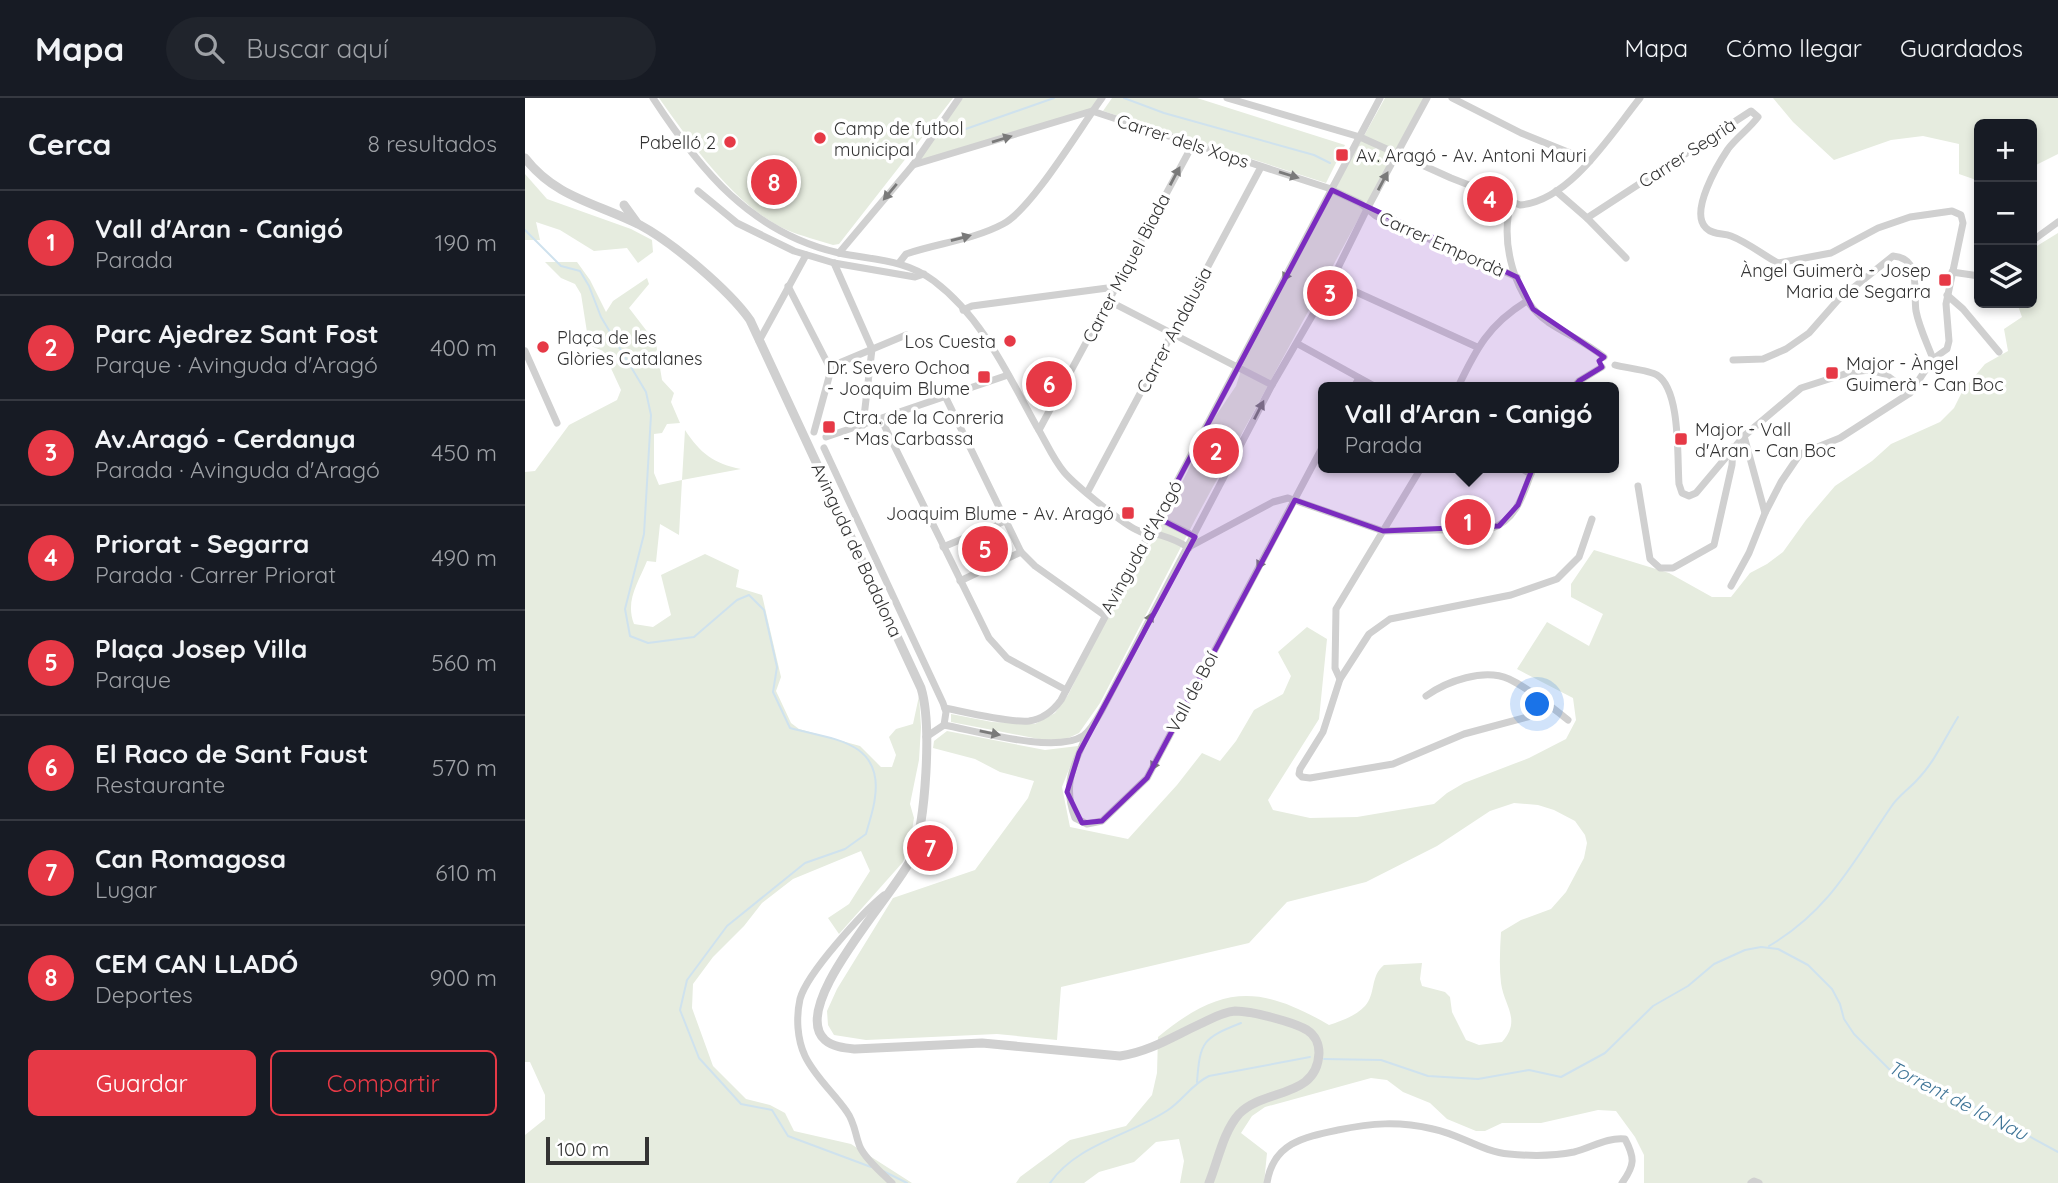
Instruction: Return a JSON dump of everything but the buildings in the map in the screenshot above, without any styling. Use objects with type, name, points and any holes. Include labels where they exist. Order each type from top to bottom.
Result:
[{"type":"street","points":[[653,98],[676,133],[714,180],[752,214],[776,230],[839,253],[899,263],[924,274],[947,293],[986,336],[1066,474],[1137,531],[1165,537],[1189,548]]},
{"type":"street","points":[[839,253],[913,165],[959,98]]},
{"type":"street","points":[[899,263],[906,254],[984,232],[1010,220],[1029,201],[1102,98]]},
{"type":"street","points":[[1227,98],[1360,137],[1511,203],[1530,204],[1556,191],[1582,170],[1640,98]]},
{"type":"street","name":"Avinguda d'Aragó","points":[[945,708],[1029,721],[1053,709],[1066,690],[1380,98]]},
{"type":"street","points":[[926,737],[944,725],[1052,744],[1075,740],[1087,733],[1189,548],[1272,385],[1332,281],[1367,209],[1427,98]]},
{"type":"street","points":[[1452,98],[1521,133],[1590,161]]},
{"type":"street","points":[[913,165],[1092,111]]},
{"type":"street","name":"Carrer dels Xops","points":[[1092,111],[1332,190]]},
{"type":"street","name":"Carrer Segrià","points":[[1587,218],[1751,111],[1758,117],[1728,150],[1702,201],[1701,220],[1706,228],[1717,234],[1731,236],[1778,264],[1831,253],[1878,228],[1910,217],[1952,212],[1961,215],[1963,223],[1952,272]]},
{"type":"street","name":"Carrer Miquel Biada","points":[[1039,430],[1193,144]]},
{"type":"street","name":"Avinguda de Badalona","points":[[525,158],[549,184],[659,236],[734,300],[750,320],[914,670],[924,697],[927,712],[926,737],[922,813],[917,843],[905,872],[838,967],[822,996],[817,1017],[819,1032],[835,1046],[855,1049],[982,1043],[1121,1056],[1140,1052],[1216,1016],[1235,1011],[1309,1031],[1319,1052],[1316,1070],[1301,1086],[1241,1112],[1226,1137],[1209,1183]]},
{"type":"street","name":"Carrer Andalusia","points":[[1087,493],[1261,166]]},
{"type":"street","name":"Carrer Empordà","points":[[1332,190],[1376,215],[1517,277]]},
{"type":"street","points":[[698,191],[737,223],[795,251],[834,263],[915,277],[924,274]]},
{"type":"street","points":[[1556,191],[1626,258]]},
{"type":"street","points":[[1511,203],[1506,221],[1512,263],[1527,301],[1548,322],[1604,357],[1612,357],[1615,365]]},
{"type":"street","points":[[624,205],[638,224]]},
{"type":"street","points":[[2037,237],[2058,222]]},
{"type":"street","points":[[759,341],[806,255]]},
{"type":"street","points":[[1733,360],[1763,359],[1786,349],[1809,333],[1838,300],[1893,256],[1901,257],[1913,270],[1916,312],[1933,359]]},
{"type":"street","points":[[834,263],[872,349],[863,425]]},
{"type":"street","points":[[1731,586],[1781,482],[1800,454],[1840,438],[1910,393],[1933,359],[1944,352],[1948,345],[1946,304],[1952,272],[1974,275]]},
{"type":"street","points":[[1332,281],[1477,347]]},
{"type":"street","points":[[788,286],[831,370]]},
{"type":"street","points":[[963,310],[972,306],[1115,287]]},
{"type":"street","points":[[1947,295],[1963,309],[1999,352]]},
{"type":"street","points":[[1460,382],[1477,347],[1503,318],[1527,301]]},
{"type":"street","points":[[1108,302],[1272,385]]},
{"type":"street","points":[[814,432],[832,366],[906,335]]},
{"type":"street","points":[[1297,344],[1367,382]]},
{"type":"street","points":[[525,351],[557,423]]},
{"type":"street","points":[[1602,367],[1604,357]]},
{"type":"street","points":[[1615,365],[1657,375],[1669,389],[1675,414],[1679,484],[1686,495],[1696,493],[1744,436],[1801,388],[1851,372],[1877,371],[1910,393]]},
{"type":"street","points":[[1602,367],[1609,370],[1615,365]]},
{"type":"street","points":[[1578,382],[1602,367]]},
{"type":"street","points":[[827,437],[1008,375]]},
{"type":"street","points":[[1357,382],[1359,378]]},
{"type":"street","points":[[946,398],[1021,552],[1035,566],[1104,615]]},
{"type":"street","points":[[881,419],[983,629],[995,647],[1017,665],[1066,690]]},
{"type":"street","points":[[803,434],[823,433],[827,437]]},
{"type":"street","points":[[1744,436],[1765,513]]},
{"type":"street","points":[[827,437],[824,448],[945,708],[944,725]]},
{"type":"street","points":[[1638,486],[1650,559],[1660,568],[1673,568],[1714,545],[1733,465],[1734,447]]},
{"type":"street","points":[[813,455],[824,448]]},
{"type":"street","name":"Vall de Boí","points":[[1087,733],[1067,792],[1075,818],[1087,824],[1102,821],[1147,778],[1318,456]]},
{"type":"street","points":[[1340,679],[1335,668],[1336,609],[1418,473]]},
{"type":"street","points":[[1189,548],[1281,499],[1295,500],[1383,531],[1490,528],[1499,526],[1511,516],[1531,473]]},
{"type":"street","points":[[1158,518],[1194,536],[1214,534]]},
{"type":"street","points":[[1545,703],[1531,716],[1464,734],[1393,764],[1311,778],[1300,775],[1300,769],[1323,732],[1340,679],[1369,634],[1381,623],[1401,616],[1511,595],[1557,579],[1579,557],[1592,519]]},
{"type":"street","points":[[943,547],[1005,522]]},
{"type":"street","points":[[960,581],[1021,552]]},
{"type":"street","points":[[1426,696],[1448,682],[1495,676],[1510,680],[1568,720]]},
{"type":"street","points":[[924,697],[941,699]]},
{"type":"street","points":[[888,893],[845,936],[808,983],[800,1000],[798,1025],[799,1041],[805,1057],[847,1112],[863,1152],[892,1183]]},
{"type":"street","points":[[1267,1183],[1271,1166],[1279,1154],[1303,1137],[1377,1122],[1436,1129],[1507,1154],[1571,1152],[1595,1146],[1613,1137],[1625,1139],[1633,1154],[1631,1171],[1622,1183]]},
{"type":"street","points":[[1751,1183],[1759,1183]]},
{"type":"highlighted area","points":[[1332,190],[1517,277],[1533,309],[1604,357],[1599,361],[1602,367],[1579,381],[1556,409],[1518,505],[1499,526],[1383,531],[1295,500],[1147,778],[1102,821],[1082,823],[1067,792],[1079,753],[1195,537],[1158,518]]},
{"type":"shaded area","points":[[659,98],[953,98],[839,244],[833,245],[787,230],[749,206],[715,172]]},
{"type":"shaded area","points":[[959,98],[1102,98],[1092,111],[913,165]]},
{"type":"shaded area","points":[[1112,98],[1197,98],[1345,145],[1326,183],[1103,111]]},
{"type":"shaded area","points":[[1385,98],[1424,98],[1196,518],[1100,703],[1079,733],[1064,740],[1049,741],[951,722],[951,714],[992,722],[1035,724],[1055,713],[1068,695],[1107,617],[1154,539],[1213,420],[1236,386],[1243,364]]},
{"type":"shaded area","points":[[1773,98],[2058,98],[2058,154],[2037,164],[2037,119],[1974,119],[1974,179],[1959,174],[1959,144],[1923,136],[1891,140],[1834,160],[1793,122]]},
{"type":"shaded area","points":[[525,174],[547,199],[631,229],[652,240],[653,252],[638,263],[627,248],[594,251],[560,230],[536,222],[540,240],[525,240]]},
{"type":"shaded area","points":[[2058,233],[2058,1183],[1644,1183],[1644,1155],[1616,1111],[1598,1110],[1541,1123],[1502,1123],[1485,1131],[1476,1131],[1447,1119],[1430,1103],[1403,1092],[1387,1080],[1371,1078],[1265,1107],[1252,1116],[1241,1133],[1267,1153],[1264,1183],[1180,1183],[1184,1161],[1179,1139],[1156,1142],[1134,1162],[1099,1172],[1084,1183],[1016,1183],[1020,1177],[1070,1140],[1126,1126],[1152,1095],[1157,1073],[1158,1037],[1201,1007],[1221,1000],[1241,996],[1261,997],[1282,1002],[1329,1025],[1353,1015],[1365,1006],[1371,996],[1377,974],[1384,965],[1422,963],[1422,986],[1445,992],[1450,997],[1452,1012],[1466,1040],[1479,1045],[1502,1042],[1511,1027],[1511,1020],[1501,983],[1501,932],[1521,920],[1551,909],[1566,892],[1584,858],[1587,843],[1575,821],[1538,805],[1514,803],[1490,811],[1437,846],[1366,882],[1287,902],[1249,943],[1061,987],[1057,1040],[997,1034],[866,1040],[834,1035],[828,1025],[827,1011],[837,989],[893,898],[975,870],[1028,798],[1034,781],[1000,772],[975,759],[933,748],[934,741],[947,731],[1045,750],[1078,746],[1062,787],[1070,827],[1128,839],[1202,753],[1220,761],[1236,741],[1254,710],[1283,694],[1291,676],[1278,652],[1307,627],[1327,639],[1319,719],[1268,800],[1273,810],[1310,818],[1357,817],[1434,804],[1464,783],[1529,758],[1566,739],[1576,720],[1573,698],[1517,669],[1547,622],[1589,646],[1603,614],[1571,597],[1571,584],[1594,550],[1669,573],[1712,597],[1731,597],[1750,573],[1783,552],[1835,486],[1872,461],[1891,444],[1940,422],[1954,408],[1963,390],[1985,364],[2008,351],[2004,329],[2022,317],[2019,308],[2037,308],[2037,246]]},
{"type":"shaded area","points":[[545,262],[577,262],[590,280],[606,312],[613,301],[647,278],[649,284],[629,308],[656,343],[662,380],[674,393],[671,402],[680,423],[667,424],[662,433],[654,434],[654,473],[659,485],[682,480],[679,535],[660,524],[656,562],[647,561],[634,592],[631,608],[634,624],[653,627],[671,615],[661,575],[705,554],[739,570],[736,587],[762,595],[781,677],[776,691],[791,723],[799,729],[860,746],[881,767],[892,767],[896,755],[889,737],[896,729],[913,724],[919,696],[919,760],[910,804],[914,818],[910,843],[903,862],[839,934],[828,918],[849,904],[870,871],[861,851],[793,879],[762,903],[744,926],[713,957],[693,984],[692,1008],[713,1066],[746,1099],[770,1105],[785,1113],[794,1131],[851,1144],[912,1183],[525,1183],[525,1135],[545,1119],[545,1095],[530,1062],[525,1062],[525,472],[535,471],[569,425],[617,400],[621,390],[603,351],[589,345],[581,294],[575,284],[561,278]]},
{"type":"shaded area","points":[[685,430],[709,456],[723,464],[741,469],[682,480]]},
{"type":"waterway","points":[[939,135],[960,131],[1054,98]]},
{"type":"waterway","points":[[1124,98],[1164,113],[1314,155],[1330,163]]},
{"type":"waterway","points":[[525,230],[561,266],[580,271],[601,317],[646,392],[651,415],[644,534],[625,609],[630,636],[648,643],[694,637],[737,600],[749,595],[764,610],[777,667],[773,692],[790,728],[851,745],[871,764],[875,778],[875,797],[866,834],[845,849],[805,863],[727,926],[687,980],[680,1010],[699,1058],[741,1104],[772,1110],[788,1136],[871,1167]]},
{"type":"waterway","points":[[1769,946],[1808,917],[1839,884],[1894,803],[1929,766],[1958,717]]},
{"type":"waterway","name":"Torrent de la Nau","points":[[1324,1059],[1381,1060],[1428,1076],[1478,1079],[1529,1070],[1561,1077],[1605,1053],[1653,1006],[1688,986],[1714,964],[1745,950],[1761,947],[1778,949],[1808,965],[1832,989],[1844,1019],[1854,1034],[1889,1069],[1953,1095],[2058,1152]]},
{"type":"waterway","points":[[1197,1082],[1202,1049],[1206,1043],[1211,1037],[1241,1023]]},
{"type":"waterway","name":"Torrent de la Nau","points":[[1050,1183],[1074,1159],[1168,1110],[1209,1076],[1310,1057]]},
{"type":"waterway","points":[[883,1171],[907,1183]]},
{"type":"place","name":"Camp de futbol municipal","points":[[820,138]]},
{"type":"place","name":"Pabelló 2","points":[[730,142]]},
{"type":"place","name":"Av. Aragó - Av. Antoni Mauri","points":[[1342,155]]},
{"type":"place","name":"CEM CAN LLADÓ","points":[[774,182]]},
{"type":"place","name":"Priorat - Segarra","points":[[1490,199]]},
{"type":"place","name":"Àngel Guimerà - Josep Maria de Segarra","points":[[1945,280]]},
{"type":"place","name":"Av.Aragó - Cerdanya","points":[[1330,293]]},
{"type":"place","name":"Los Cuesta","points":[[1010,341]]},
{"type":"place","name":"Plaça de les Glòries Catalanes","points":[[543,347]]},
{"type":"place","name":"Major - Àngel Guimerà - Can Boc","points":[[1832,373]]},
{"type":"place","name":"Dr. Severo Ochoa - Joaquim Blume","points":[[984,377]]},
{"type":"place","name":"El Raco de Sant Faust","points":[[1049,384]]},
{"type":"place","name":"Ctra. de la Conreria - Mas Carbassa","points":[[829,427]]},
{"type":"place","name":"Major - Vall d'Aran - Can Boc","points":[[1681,439]]},
{"type":"place","name":"Parc Ajedrez Sant Fost","points":[[1216,451]]},
{"type":"place","name":"Joaquim Blume - Av. Aragó","points":[[1128,513]]},
{"type":"place","name":"Vall d'Aran - Canigó","points":[[1468,522]]},
{"type":"place","name":"Plaça Josep Villa","points":[[985,549]]},
{"type":"place","name":"Can Romagosa","points":[[930,848]]}]
